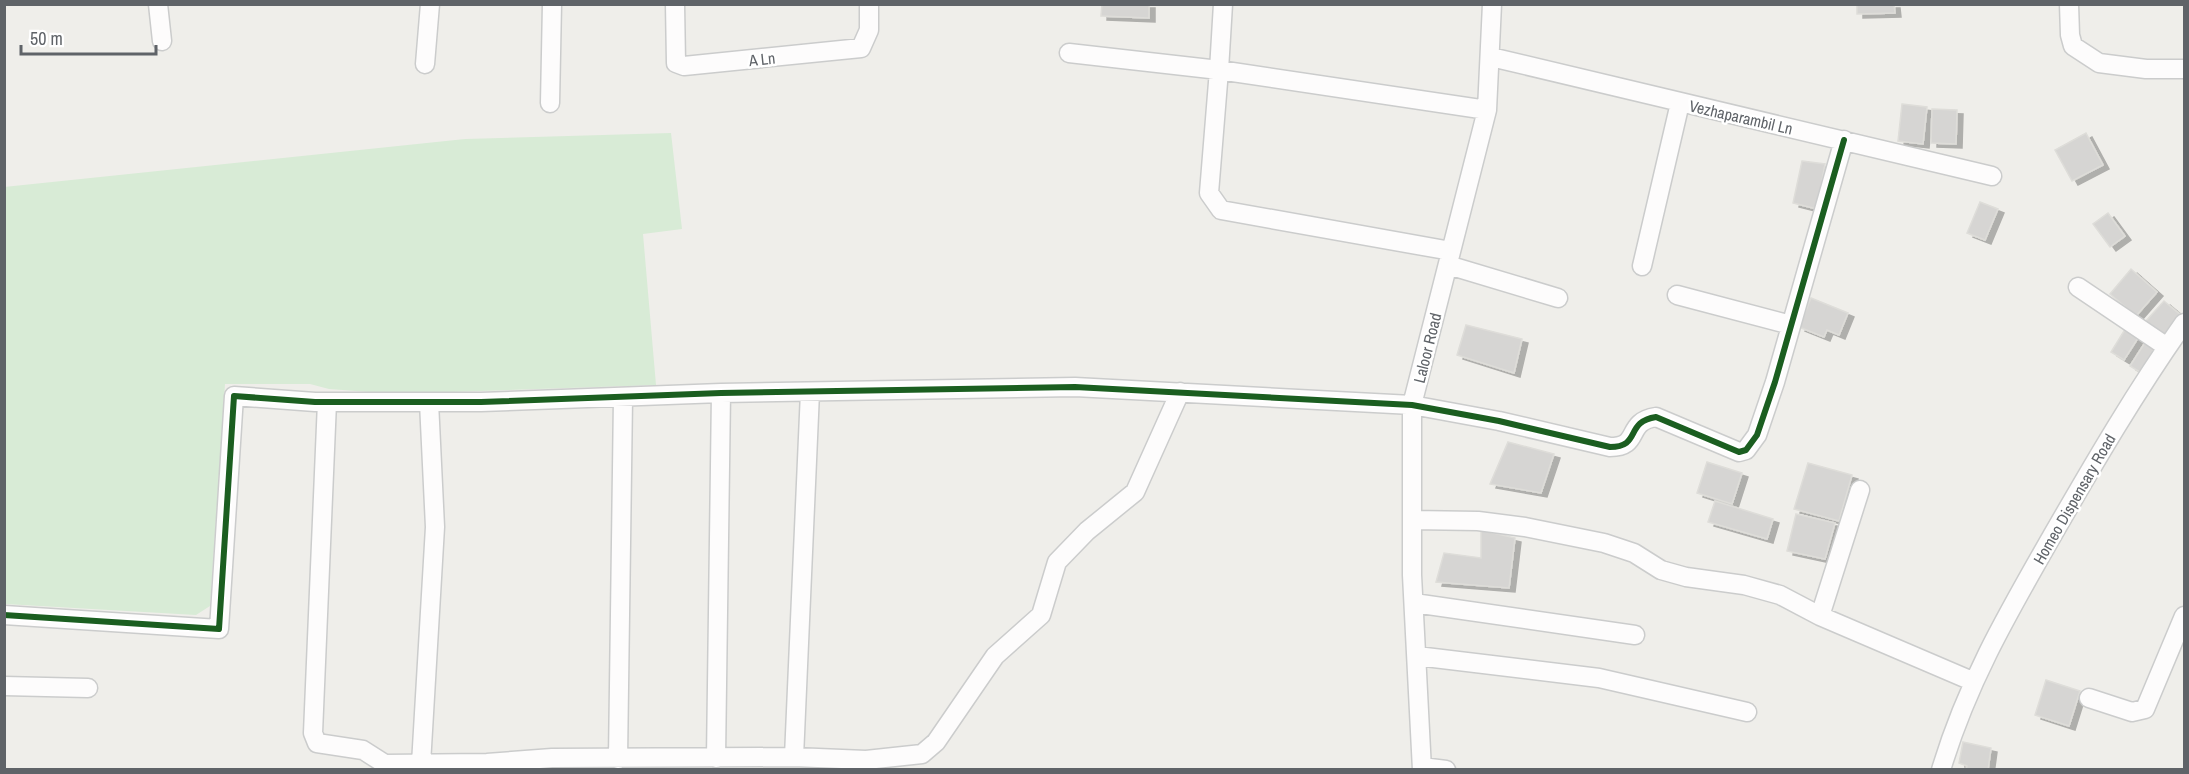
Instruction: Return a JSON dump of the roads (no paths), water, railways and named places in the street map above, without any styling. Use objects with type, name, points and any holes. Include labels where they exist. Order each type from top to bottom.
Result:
[{"type":"street","points":[[158,4],[162,41]]},
{"type":"street","points":[[425,64],[430,4]]},
{"type":"street","points":[[550,103],[552,4]]},
{"type":"street","name":"A Ln","points":[[675,4],[676,63],[684,66],[861,48],[869,30],[869,4]]},
{"type":"street","points":[[1223,4],[1209,193],[1221,210],[1450,258],[1558,298]]},
{"type":"street","name":"Laloor Road","points":[[1422,768],[1414,603],[1412,405],[1487,110],[1492,4]]},
{"type":"street","points":[[2069,4],[2070,35],[2073,46],[2099,63],[2146,69],[2184,69]]},
{"type":"street","points":[[1069,53],[1219,70],[1487,110]]},
{"type":"street","name":"Vezhaparambil Ln","points":[[1491,57],[1992,176]]},
{"type":"street","points":[[1642,266],[1680,103]]},
{"type":"street","points":[[4,615],[219,629],[234,396],[327,402],[429,402],[623,398],[721,393],[1075,387],[1412,405],[1499,421],[1610,447],[1621,447],[1629,442],[1637,424],[1644,418],[1656,417],[1739,452],[1746,450],[1756,435],[1791,325],[1844,140]]},
{"type":"street","points":[[2078,288],[2167,347]]},
{"type":"street","points":[[1677,295],[1791,325]]},
{"type":"street","name":"Homeo Dispensary Road","points":[[1941,770],[1972,681],[2104,445],[2184,323]]},
{"type":"street","points":[[782,762],[810,392]]},
{"type":"street","points":[[327,402],[313,733],[317,743],[363,750],[385,767],[552,758],[716,758],[866,765],[922,754],[936,742],[995,656],[1041,615],[1058,562],[1087,531],[1135,492],[1180,392]]},
{"type":"street","points":[[716,758],[721,393]]},
{"type":"street","points":[[618,759],[623,398]]},
{"type":"street","points":[[421,764],[435,526],[429,402]]},
{"type":"street","points":[[1820,616],[1860,490]]},
{"type":"street","points":[[1412,520],[1478,522],[1525,527],[1604,543],[1634,553],[1661,570],[1677,575],[1744,585],[1780,595],[1820,616],[1972,681]]},
{"type":"street","points":[[1414,603],[1635,635]]},
{"type":"street","points":[[2089,698],[2132,712],[2145,709],[2184,616]]},
{"type":"street","points":[[1417,656],[1599,678],[1747,712]]},
{"type":"street","points":[[4,686],[88,688]]},
{"type":"street","points":[[1422,768],[1446,770]]}]
